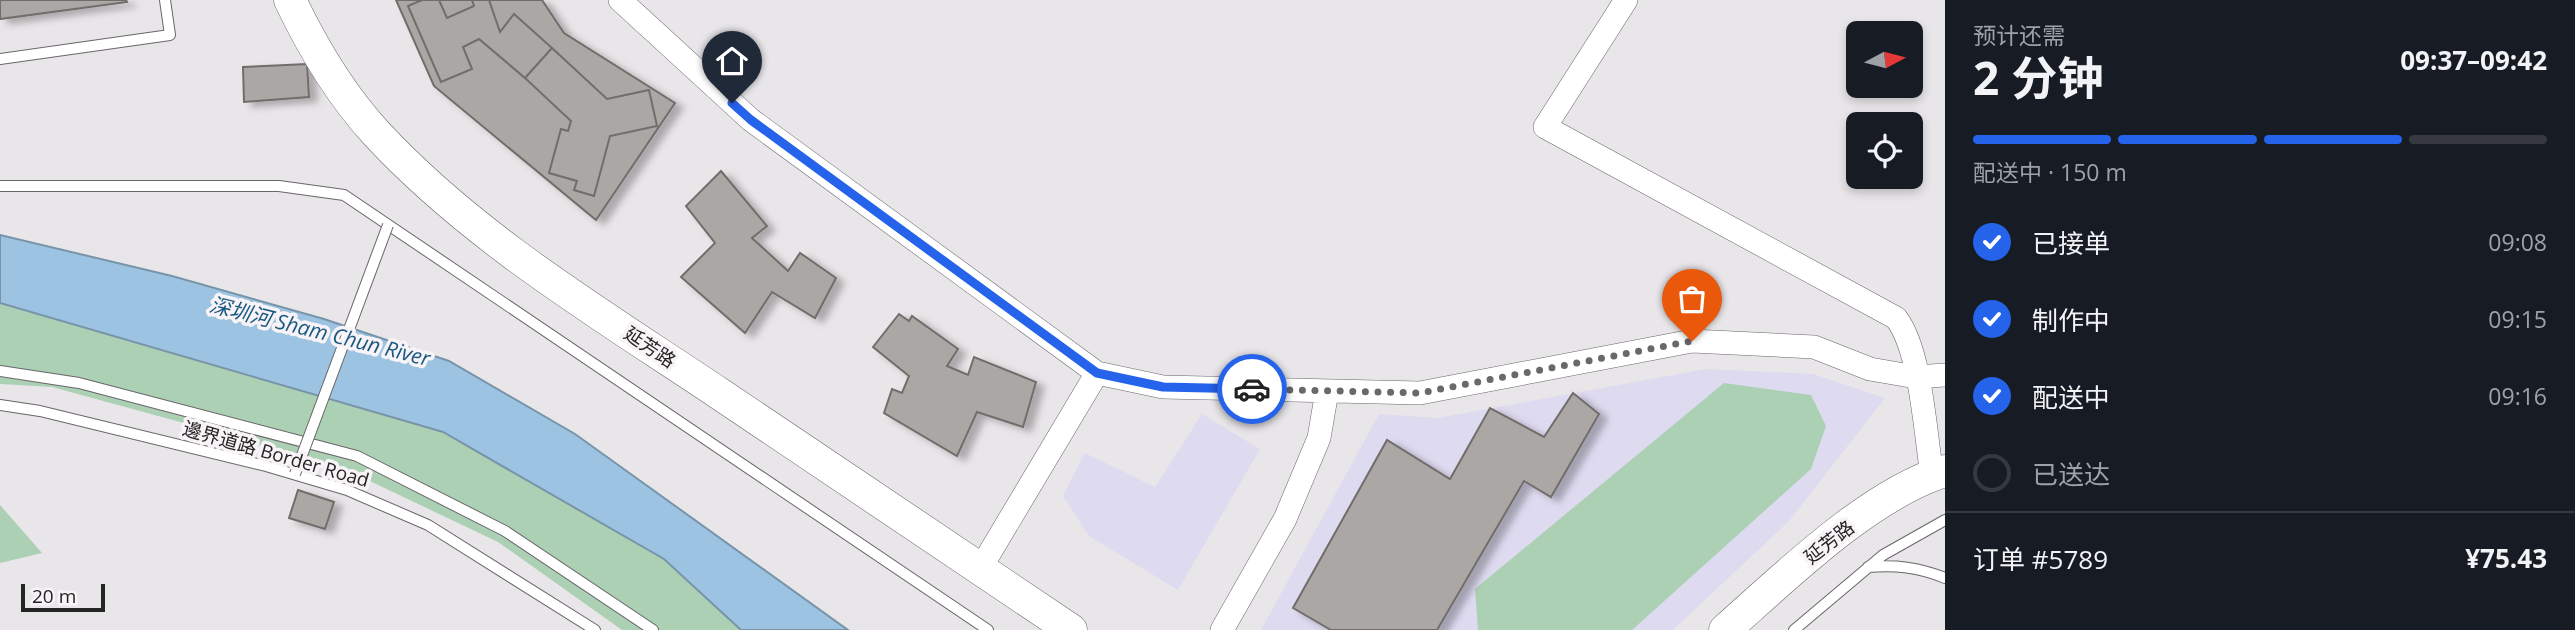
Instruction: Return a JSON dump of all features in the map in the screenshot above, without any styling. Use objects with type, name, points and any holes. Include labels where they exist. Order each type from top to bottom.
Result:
[{"type":"main road","name":"延芳路","points":[[290,0],[338,83],[374,131],[424,180],[496,239],[608,318],[1071,630]]},
{"type":"main road","name":"延芳路","points":[[1725,630],[1844,529],[1939,473]]},
{"type":"street","points":[[620,0],[751,120],[1097,373],[1163,387],[1420,393],[1692,341],[1814,347],[1870,369],[1916,377],[1945,375]]},
{"type":"street","points":[[1626,0],[1545,127],[1896,318],[1906,331],[1939,473]]},
{"type":"street","points":[[980,569],[1097,373]]},
{"type":"street","points":[[1222,630],[1285,519],[1319,438],[1327,391]]},
{"type":"lane","points":[[0,59],[170,35],[165,0]]},
{"type":"lane","points":[[0,186],[279,186],[344,195],[988,630]]},
{"type":"lane","points":[[295,474],[388,225]]},
{"type":"lane","points":[[0,371],[79,383],[357,456],[505,531],[653,630]]},
{"type":"lane","name":"邊界道路 Border Road","points":[[0,405],[40,411],[295,474],[347,490],[428,525],[595,630]]},
{"type":"lane","points":[[1794,630],[1883,555],[1945,520]]},
{"type":"lane","points":[[1868,567],[1899,565],[1921,568],[1945,578]]},
{"type":"shaded area","points":[[1706,369],[1813,374],[1885,398],[1789,521],[1673,630],[1261,630],[1379,414],[1438,418]]},
{"type":"shaded area","points":[[1202,414],[1260,449],[1178,590],[1089,536],[1063,496],[1085,453],[1155,487]]},
{"type":"green space","points":[[0,303],[447,434],[664,559],[741,630],[622,630],[498,542],[353,473],[235,437],[52,387],[0,384]]},
{"type":"green space","points":[[1724,383],[1811,395],[1826,426],[1811,469],[1632,630],[1478,630],[1475,589]]},
{"type":"green space","points":[[0,505],[42,553],[0,563]]},
{"type":"water","name":"深圳河 Sham Chun River","points":[[0,235],[172,276],[324,319],[449,361],[575,434],[848,630],[741,630],[664,559],[443,432],[0,303]]},
{"type":"building","points":[[0,0],[126,0],[127,2],[0,19]]},
{"type":"building","points":[[396,0],[542,0],[564,33],[675,103],[596,220],[434,86]]},
{"type":"building","points":[[422,0],[439,0],[447,18],[474,6],[472,0],[489,0],[500,32],[514,14],[552,48],[525,78],[479,39],[463,47],[472,69],[441,82],[408,6]]},
{"type":"building","points":[[552,48],[607,99],[649,90],[657,126],[610,136],[594,196],[574,190],[577,181],[549,173],[561,129],[568,131],[571,121],[525,78]]},
{"type":"building","points":[[307,64],[309,97],[244,102],[243,67]]},
{"type":"building","points":[[721,171],[767,226],[752,238],[788,271],[800,253],[836,278],[815,318],[772,292],[745,333],[681,277],[715,243],[686,206]]},
{"type":"building","points":[[899,314],[909,321],[912,316],[958,349],[947,366],[968,375],[974,357],[1036,382],[1023,427],[977,412],[957,456],[884,413],[892,389],[902,393],[909,376],[873,347]]},
{"type":"building","points":[[1573,393],[1599,414],[1551,497],[1524,481],[1437,630],[1331,630],[1293,608],[1387,440],[1450,479],[1490,408],[1544,437]]},
{"type":"building","points":[[298,490],[334,502],[325,529],[289,518]]},
{"type":"way so far","points":[[1252,389],[1420,393],[1692,341]]},
{"type":"route","points":[[732,103],[751,120],[1097,373],[1163,387],[1252,389]]}]
